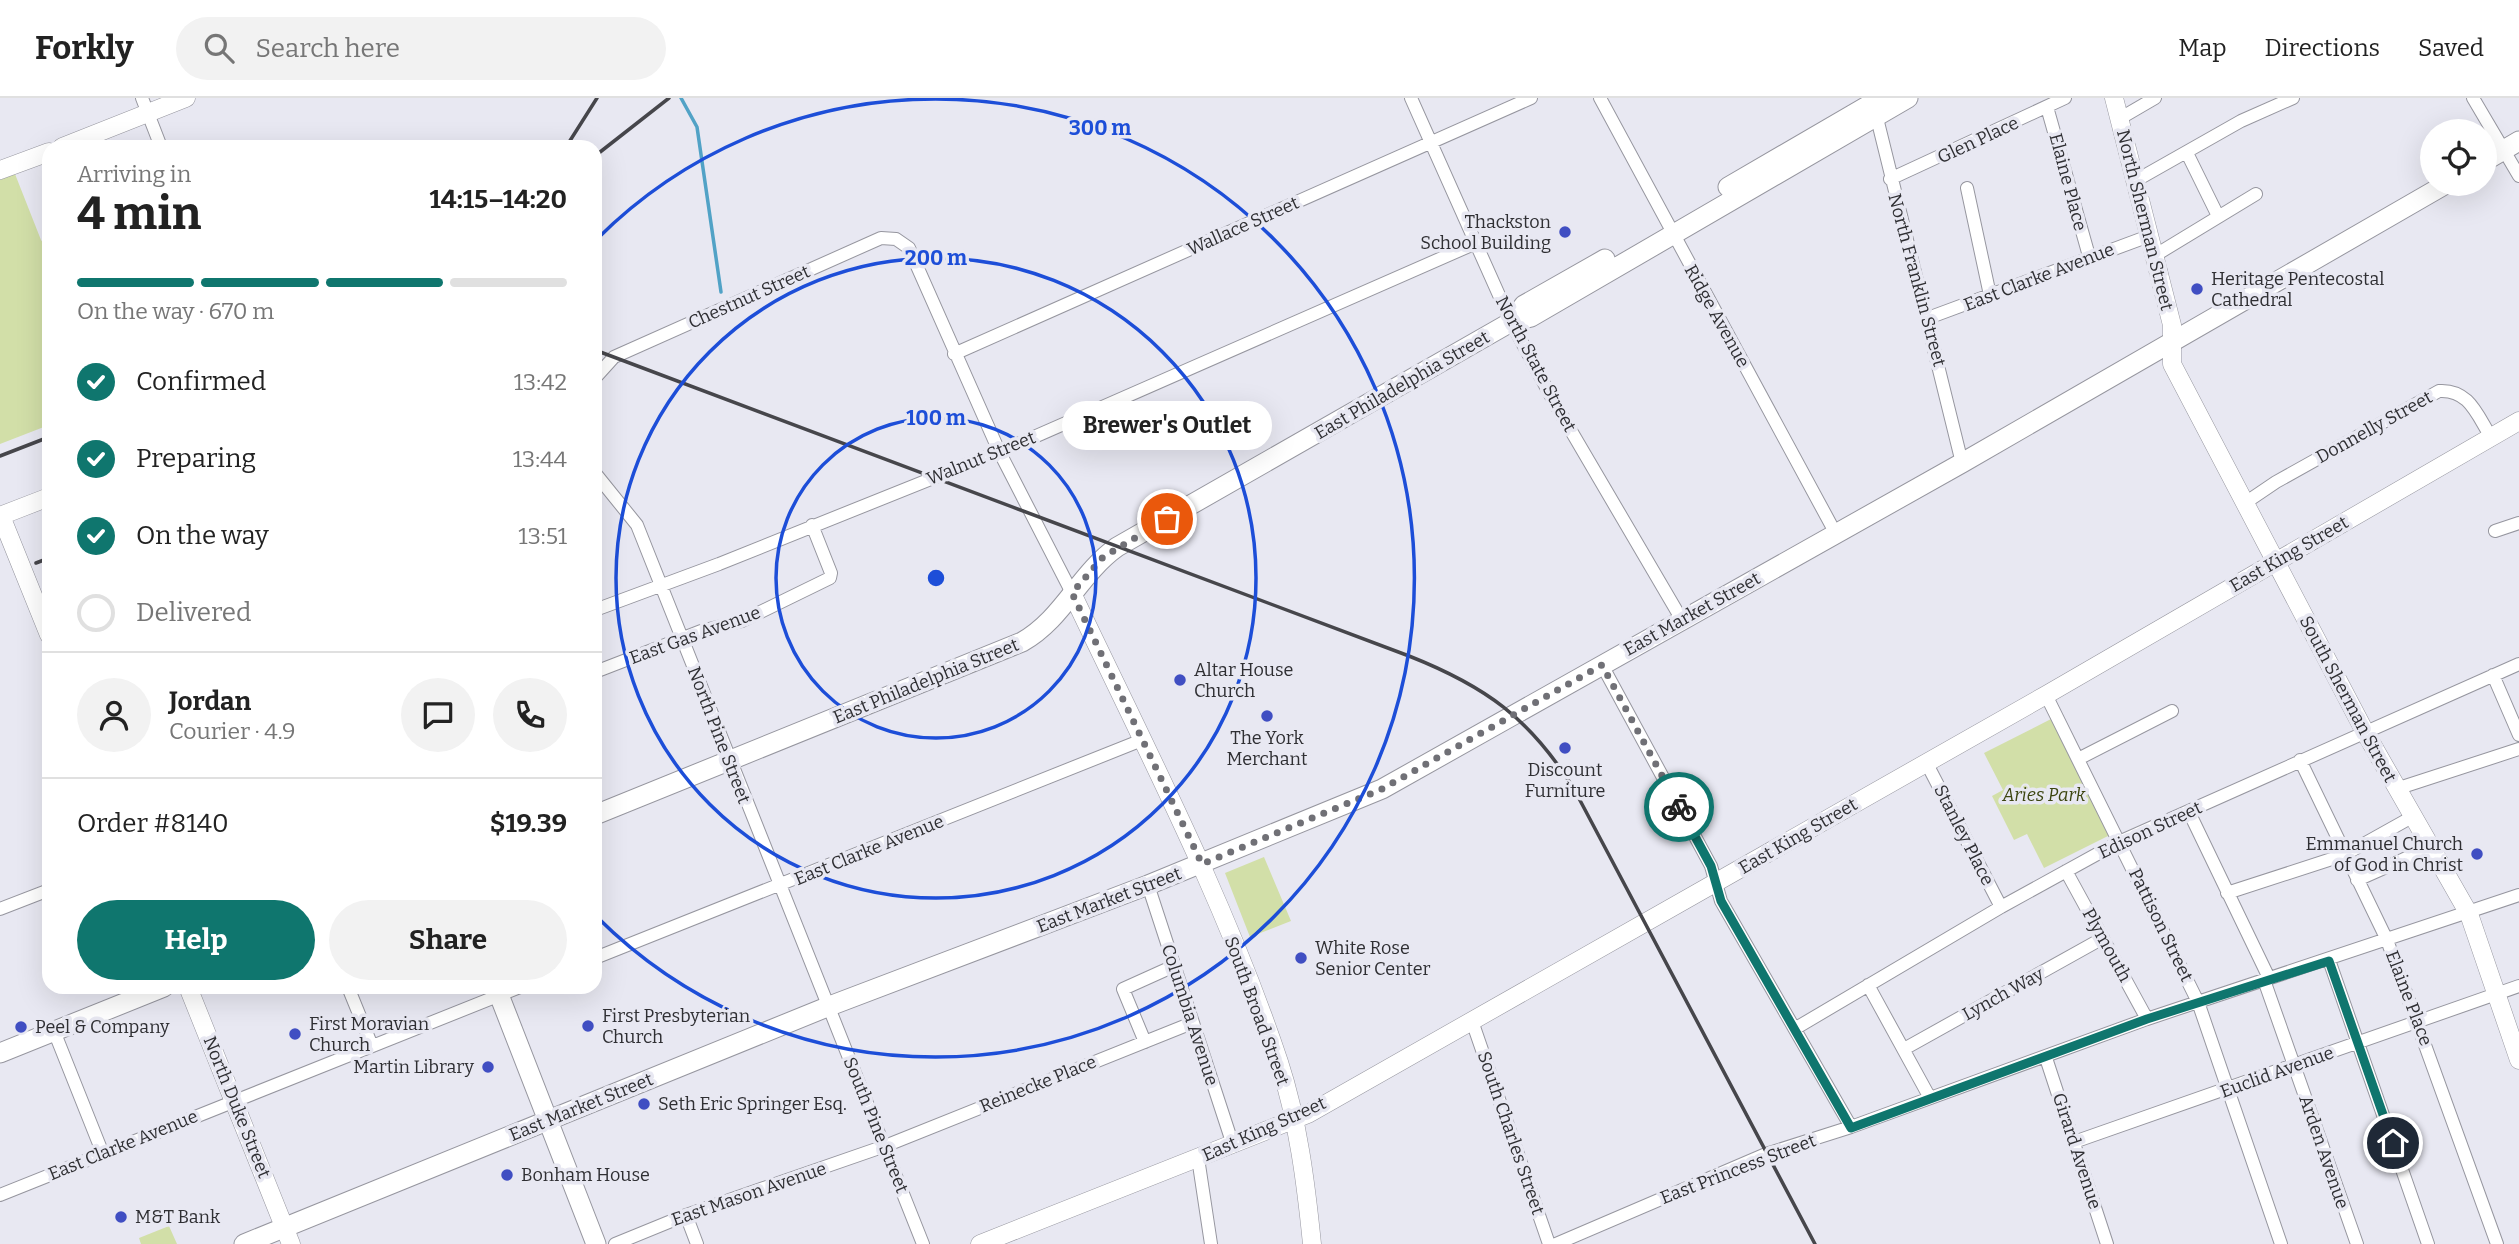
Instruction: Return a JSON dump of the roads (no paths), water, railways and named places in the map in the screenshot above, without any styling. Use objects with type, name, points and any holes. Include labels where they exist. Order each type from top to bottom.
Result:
[{"type":"main road","name":"East Philadelphia Street","points":[[602,812],[1022,642],[1049,623],[1083,577],[1117,547],[1511,322],[1531,317],[1669,229],[1875,104],[1908,98]]},
{"type":"main road","name":"East Market Street","points":[[244,1244],[288,1236],[549,1119],[827,1007],[1202,864],[1382,789],[1962,463],[2424,196]]},
{"type":"main road","points":[[0,1053],[146,994]]},
{"type":"main road","points":[[499,994],[596,1244]]},
{"type":"street","points":[[76,140],[145,106],[186,98]]},
{"type":"street","name":"North State Street","points":[[1411,98],[1511,322],[1553,400],[1682,620]]},
{"type":"street","name":"Wallace Street","points":[[954,354],[1531,98]]},
{"type":"street","name":"Ridge Avenue","points":[[1600,98],[1836,534]]},
{"type":"street","name":"Glen Place","points":[[1891,179],[2065,98]]},
{"type":"street","name":"North Sherman Street","points":[[2114,98],[2172,325],[2172,342]]},
{"type":"street","points":[[2119,119],[2155,98]]},
{"type":"street","points":[[2135,181],[2241,121],[2293,98]]},
{"type":"street","points":[[2473,98],[2512,145],[2519,176]]},
{"type":"street","name":"North Franklin Street","points":[[1875,104],[1891,179],[1928,318],[1962,463]]},
{"type":"street","points":[[145,106],[158,140]]},
{"type":"street","name":"Elaine Place","points":[[2047,107],[2089,256]]},
{"type":"street","points":[[2187,153],[2218,216]]},
{"type":"street","points":[[0,170],[42,155]]},
{"type":"street","points":[[1968,188],[1990,295]]},
{"type":"street","points":[[2154,256],[2256,194]]},
{"type":"street","name":"East Clarke Avenue","points":[[1928,318],[2089,256],[2149,236]]},
{"type":"street","name":"Chestnut Street","points":[[602,371],[614,357],[881,238],[896,239],[909,248],[954,354]]},
{"type":"street","name":"Walnut Street","points":[[602,607],[999,451],[1476,243]]},
{"type":"street","name":"South Sherman Street","points":[[2172,342],[2172,363],[2275,562],[2396,789],[2469,914],[2519,1060]]},
{"type":"street","points":[[954,354],[999,451],[1072,593]]},
{"type":"street","name":"Donnelly Street","points":[[2245,503],[2439,390],[2455,391],[2466,397],[2491,437]]},
{"type":"street","name":"East King Street","points":[[979,1244],[1293,1120],[2046,695],[2519,421]]},
{"type":"street","name":"North Pine Street","points":[[602,482],[637,525],[827,1007]]},
{"type":"street","points":[[42,500],[0,516],[42,618]]},
{"type":"street","points":[[2495,531],[2519,523]]},
{"type":"street","name":"East Gas Avenue","points":[[602,669],[681,639],[742,621],[831,576],[812,525]]},
{"type":"street","name":"South Broad Street","points":[[1072,593],[1202,864],[1279,1063],[1293,1120],[1312,1244]]},
{"type":"street","name":"Edison Street","points":[[1796,1028],[2001,907],[2119,842],[2519,664]]},
{"type":"street","points":[[1602,665],[1711,866],[1721,901],[1851,1128]]},
{"type":"street","points":[[2493,675],[2519,735]]},
{"type":"street","name":"Pattison Street","points":[[2046,695],[2199,1002],[2281,1244]]},
{"type":"street","points":[[2078,759],[2172,711]]},
{"type":"street","name":"East Clarke Avenue","points":[[602,955],[1142,740]]},
{"type":"street","points":[[2396,789],[2519,749]]},
{"type":"street","name":"Elaine Place","points":[[2300,760],[2344,855],[2388,940],[2497,1244]]},
{"type":"street","name":"Stanley Place","points":[[1927,762],[2001,907]]},
{"type":"street","name":"Arden Avenue","points":[[2189,812],[2267,979],[2294,1066],[2357,1244]]},
{"type":"street","points":[[2227,892],[2344,855],[2412,817]]},
{"type":"street","points":[[2357,880],[2429,848]]},
{"type":"street","name":"Plymouth","points":[[2066,872],[2147,1019]]},
{"type":"street","name":"Columbia Avenue","points":[[1148,885],[1233,1144]]},
{"type":"street","points":[[0,909],[42,893]]},
{"type":"street","name":"East Princess Street","points":[[1556,1244],[1766,1154],[1851,1128],[2147,1019],[2329,961],[2519,895]]},
{"type":"street","name":"Lynch Way","points":[[1903,1049],[2103,938]]},
{"type":"street","points":[[2329,961],[2428,1244]]},
{"type":"street","points":[[1145,1042],[1123,989],[1174,966]]},
{"type":"street","points":[[1867,985],[1930,1098]]},
{"type":"street","name":"Euclid Avenue","points":[[2074,1142],[2229,1090],[2519,986]]},
{"type":"street","name":"North Duke Street","points":[[191,994],[288,1236]]},
{"type":"street","points":[[351,994],[372,1046]]},
{"type":"street","name":"East Clarke Avenue","points":[[0,1195],[372,1046],[491,994]]},
{"type":"street","name":"South Pine Street","points":[[827,1007],[923,1244]]},
{"type":"street","name":"South Charles Street","points":[[1472,1021],[1549,1244]]},
{"type":"street","name":"Reinecke Place","points":[[885,1146],[1192,1023]]},
{"type":"street","points":[[54,1031],[103,1154]]},
{"type":"street","name":"Girard Avenue","points":[[2046,1058],[2107,1244]]},
{"type":"street","name":"East Mason Avenue","points":[[615,1244],[686,1215],[885,1146]]},
{"type":"street","points":[[1198,1158],[1211,1244]]},
{"type":"street","points":[[686,1215],[697,1244]]},
{"type":"waterway","points":[[681,98],[697,127],[721,292]]},
{"type":"railway","points":[[570,140],[597,98]]},
{"type":"railway","points":[[602,151],[669,98]]},
{"type":"railway","points":[[602,353],[1409,656],[1461,679],[1504,707],[1540,742],[1574,789],[1815,1244]]},
{"type":"railway","points":[[0,456],[42,440]]},
{"type":"railway","points":[[36,563],[42,561]]},
{"type":"place","name":"Thackston School Building","points":[[1565,232]]},
{"type":"place","name":"Heritage Pentecostal Cathedral","points":[[2197,289]]},
{"type":"place","name":"Brewer's Outlet","points":[[1167,519]]},
{"type":"place","name":"Altar House Church","points":[[1180,680]]},
{"type":"place","name":"The York Merchant","points":[[1267,716]]},
{"type":"place","name":"Discount Furniture","points":[[1565,748]]},
{"type":"place","name":"Emmanuel Church of God in Christ","points":[[2477,854]]},
{"type":"place","name":"White Rose Senior Center","points":[[1301,958]]},
{"type":"place","name":"First Presbyterian Church","points":[[588,1026]]},
{"type":"place","name":"Peel & Company","points":[[21,1027]]},
{"type":"place","name":"First Moravian Church","points":[[295,1034]]},
{"type":"place","name":"Martin Library","points":[[488,1067]]},
{"type":"place","name":"Seth Eric Springer Esq.","points":[[644,1104]]},
{"type":"place","name":"Bonham House","points":[[507,1175]]},
{"type":"place","name":"M&T Bank","points":[[121,1217]]},
{"type":"park label","name":"Aries Park","points":[[2044,795]]}]
